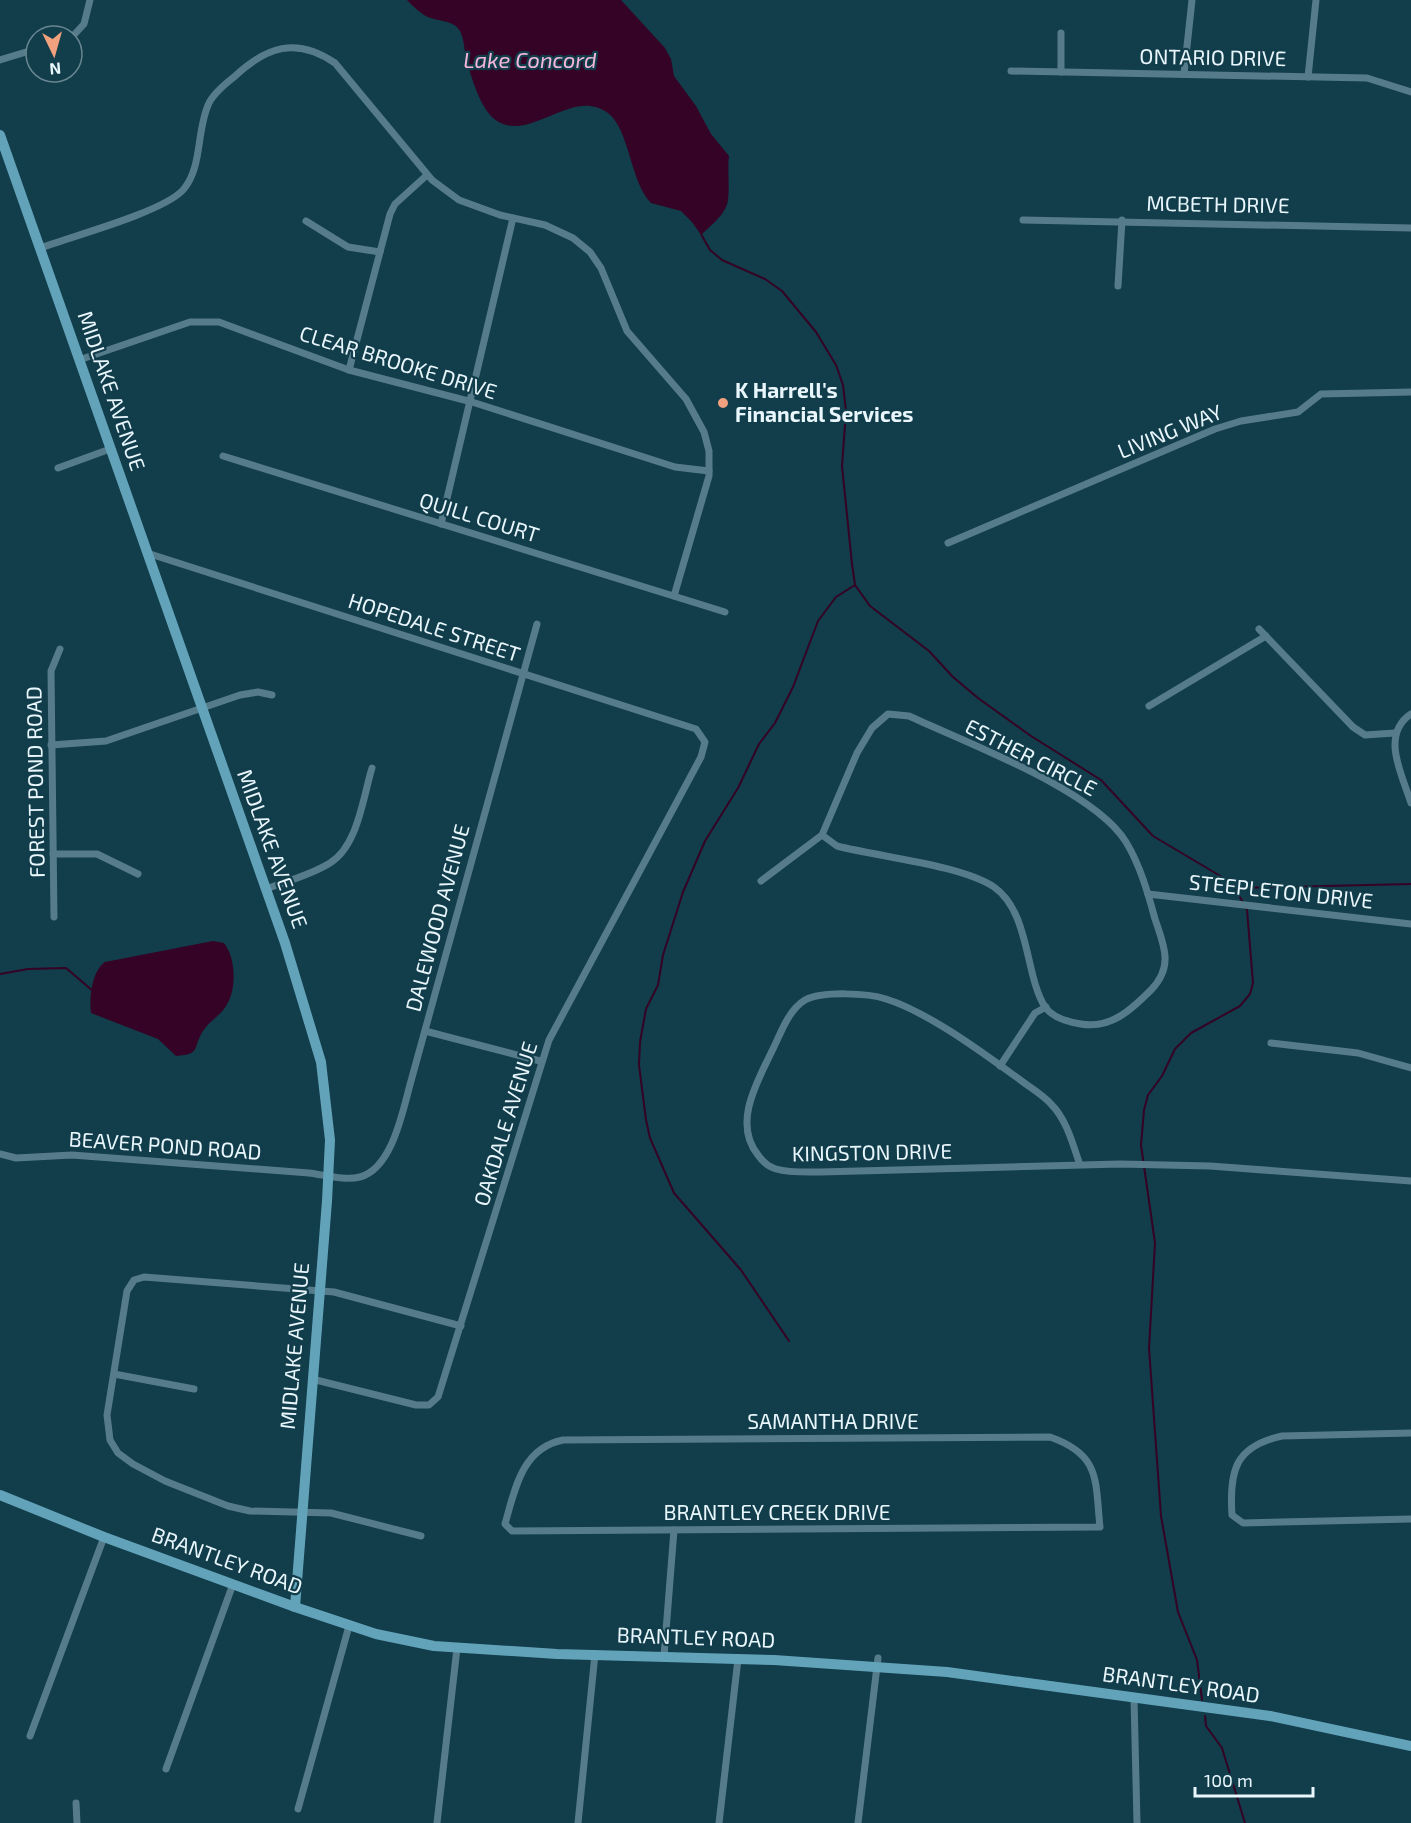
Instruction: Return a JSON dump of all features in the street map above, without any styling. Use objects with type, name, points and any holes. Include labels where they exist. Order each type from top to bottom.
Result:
[{"type":"street","points":[[84,24],[90,0]]},
{"type":"street","points":[[1184,74],[1192,0]]},
{"type":"street","points":[[1308,76],[1316,0]]},
{"type":"street","points":[[1061,33],[1061,72]]},
{"type":"street","points":[[40,248],[163,206],[182,190],[192,175],[203,120],[210,102],[253,59],[272,49],[296,47],[323,55],[335,63],[427,175],[459,200],[513,218],[545,225],[573,238],[590,252],[601,268],[627,331],[686,399],[704,432],[709,451],[709,471],[704,498],[674,596]]},
{"type":"street","points":[[0,60],[24,53]]},
{"type":"street","name":"ONTARIO DRIVE","points":[[1011,71],[1367,78],[1411,92]]},
{"type":"street","name":"MIDLAKE AVENUE","points":[[0,135],[266,889],[310,1021],[321,1062],[329,1118],[329,1175],[295,1607]]},
{"type":"street","points":[[349,370],[390,214],[396,204],[427,175]]},
{"type":"street","points":[[441,524],[472,402],[513,218]]},
{"type":"street","name":"MCBETH DRIVE","points":[[1023,220],[1122,220],[1411,228]]},
{"type":"street","points":[[1118,286],[1122,220]]},
{"type":"street","points":[[306,221],[348,247],[380,252]]},
{"type":"street","name":"CLEAR BROOKE DRIVE","points":[[79,360],[202,320],[219,322],[349,370],[472,402],[675,467],[709,471]]},
{"type":"street","name":"LIVING WAY","points":[[948,543],[1215,429],[1241,421],[1298,412],[1321,394],[1411,392]]},
{"type":"street","points":[[58,468],[110,449]]},
{"type":"street","name":"QUILL COURT","points":[[223,456],[725,612]]},
{"type":"street","name":"HOPEDALE STREET","points":[[147,553],[696,729],[705,741]]},
{"type":"street","name":"DALEWOOD AVENUE","points":[[329,1175],[359,1178],[369,1173],[380,1163],[394,1139],[537,624]]},
{"type":"street","points":[[1259,629],[1353,727],[1365,735],[1395,733]]},
{"type":"street","points":[[1149,706],[1266,636]]},
{"type":"street","name":"FOREST POND ROAD","points":[[54,917],[51,671],[60,649]]},
{"type":"street","points":[[51,745],[106,741],[251,693],[272,695]]},
{"type":"street","name":"ESTHER CIRCLE","points":[[761,881],[822,835],[857,753],[872,728],[888,714],[898,713],[909,716],[1065,789],[1094,808],[1126,843],[1148,894],[1166,958],[1164,973],[1152,989],[1118,1019],[1100,1025],[1064,1020],[1046,1007]]},
{"type":"street","points":[[1411,714],[1399,724],[1395,733],[1395,751],[1411,803]]},
{"type":"street","name":"OAKDALE AVENUE","points":[[312,1379],[416,1405],[429,1405],[434,1401],[441,1389],[461,1326],[540,1061],[549,1040],[695,767],[705,741]]},
{"type":"street","points":[[266,889],[322,867],[344,850],[351,837],[372,768]]},
{"type":"street","points":[[822,835],[837,846],[959,872],[996,888],[1009,902],[1019,924],[1046,1007],[1035,1013],[1000,1066]]},
{"type":"street","points":[[53,854],[97,854],[138,874]]},
{"type":"street","name":"STEEPLETON DRIVE","points":[[1148,894],[1411,924]]},
{"type":"street","name":"KINGSTON DRIVE","points":[[1080,1165],[1060,1115],[1046,1100],[1000,1066],[919,1014],[887,999],[849,995],[811,998],[793,1011],[766,1063],[747,1113],[747,1135],[760,1158],[775,1169],[789,1171],[1080,1165],[1210,1166],[1411,1181]]},
{"type":"street","points":[[425,1031],[540,1061]]},
{"type":"street","points":[[1271,1043],[1358,1053],[1411,1068]]},
{"type":"street","name":"BEAVER POND ROAD","points":[[0,1154],[16,1158],[72,1155],[329,1175]]},
{"type":"street","points":[[422,1536],[331,1513],[240,1510],[165,1481],[118,1453],[108,1434],[107,1415],[128,1291],[134,1280],[151,1277],[319,1290],[461,1326]]},
{"type":"street","points":[[114,1374],[194,1389]]},
{"type":"street","points":[[1411,1433],[1282,1436],[1266,1440],[1248,1450],[1234,1468],[1230,1491],[1232,1515],[1243,1523],[1411,1519]]},
{"type":"street","name":"SAMANTHA DRIVE","points":[[520,1477],[531,1457],[542,1447],[563,1440],[1050,1437],[1071,1444],[1085,1457],[1094,1472],[1100,1527]]},
{"type":"street","name":"BRANTLEY CREEK DRIVE","points":[[520,1477],[505,1524],[512,1531],[1100,1527]]},
{"type":"street","name":"BRANTLEY ROAD","points":[[0,1495],[104,1537],[295,1607],[349,1626],[394,1638],[457,1648],[877,1662],[1270,1716],[1411,1746]]},
{"type":"street","points":[[664,1656],[674,1530]]},
{"type":"street","points":[[30,1736],[104,1537]]},
{"type":"street","points":[[166,1769],[233,1584]]},
{"type":"street","points":[[298,1809],[349,1626]]},
{"type":"street","points":[[437,1823],[457,1648]]},
{"type":"street","points":[[578,1823],[595,1654]]},
{"type":"street","points":[[719,1823],[738,1659]]},
{"type":"street","points":[[858,1823],[877,1662]]},
{"type":"street","points":[[1134,1698],[1137,1823]]},
{"type":"street","points":[[76,1803],[77,1823]]},
{"type":"water","name":"Lake Concord","points":[[407,0],[621,0],[665,48],[671,59],[674,76],[696,106],[711,134],[729,156],[728,197],[724,211],[701,235],[681,211],[651,203],[639,182],[621,131],[608,113],[595,107],[582,106],[569,109],[529,124],[516,126],[503,124],[496,120],[489,114],[475,88],[460,31],[453,24],[424,15]]},
{"type":"water","points":[[213,941],[224,943],[231,957],[234,974],[232,992],[224,1010],[208,1024],[190,1054],[176,1056],[158,1039],[91,1013],[92,985],[97,972],[105,962]]},
{"type":"waterway","points":[[701,234],[710,250],[722,260],[765,279],[782,291],[816,332],[836,365],[843,385],[846,411],[842,466],[852,564],[855,585],[870,606],[929,651],[953,677],[978,698],[1031,736],[1101,780],[1153,836],[1222,877],[1235,888],[1247,910],[1253,983],[1250,994],[1240,1006],[1191,1033],[1175,1049],[1162,1076],[1148,1095],[1144,1110],[1141,1145],[1155,1243],[1149,1348],[1161,1516],[1178,1612],[1197,1660],[1202,1700]]},
{"type":"waterway","points":[[789,1341],[741,1270],[674,1193],[650,1138],[639,1065],[640,1042],[646,1009],[658,985],[663,955],[683,892],[705,841],[738,788],[759,744],[775,723],[793,687],[818,621],[836,597],[855,585]]},
{"type":"waterway","points":[[1235,888],[1411,884]]},
{"type":"waterway","points":[[0,974],[28,969],[66,968],[93,991]]},
{"type":"waterway","points":[[1205,1716],[1206,1726],[1222,1748],[1245,1823]]},
{"type":"place","name":"K Harrell's Financial Services","points":[[723,403]]}]
